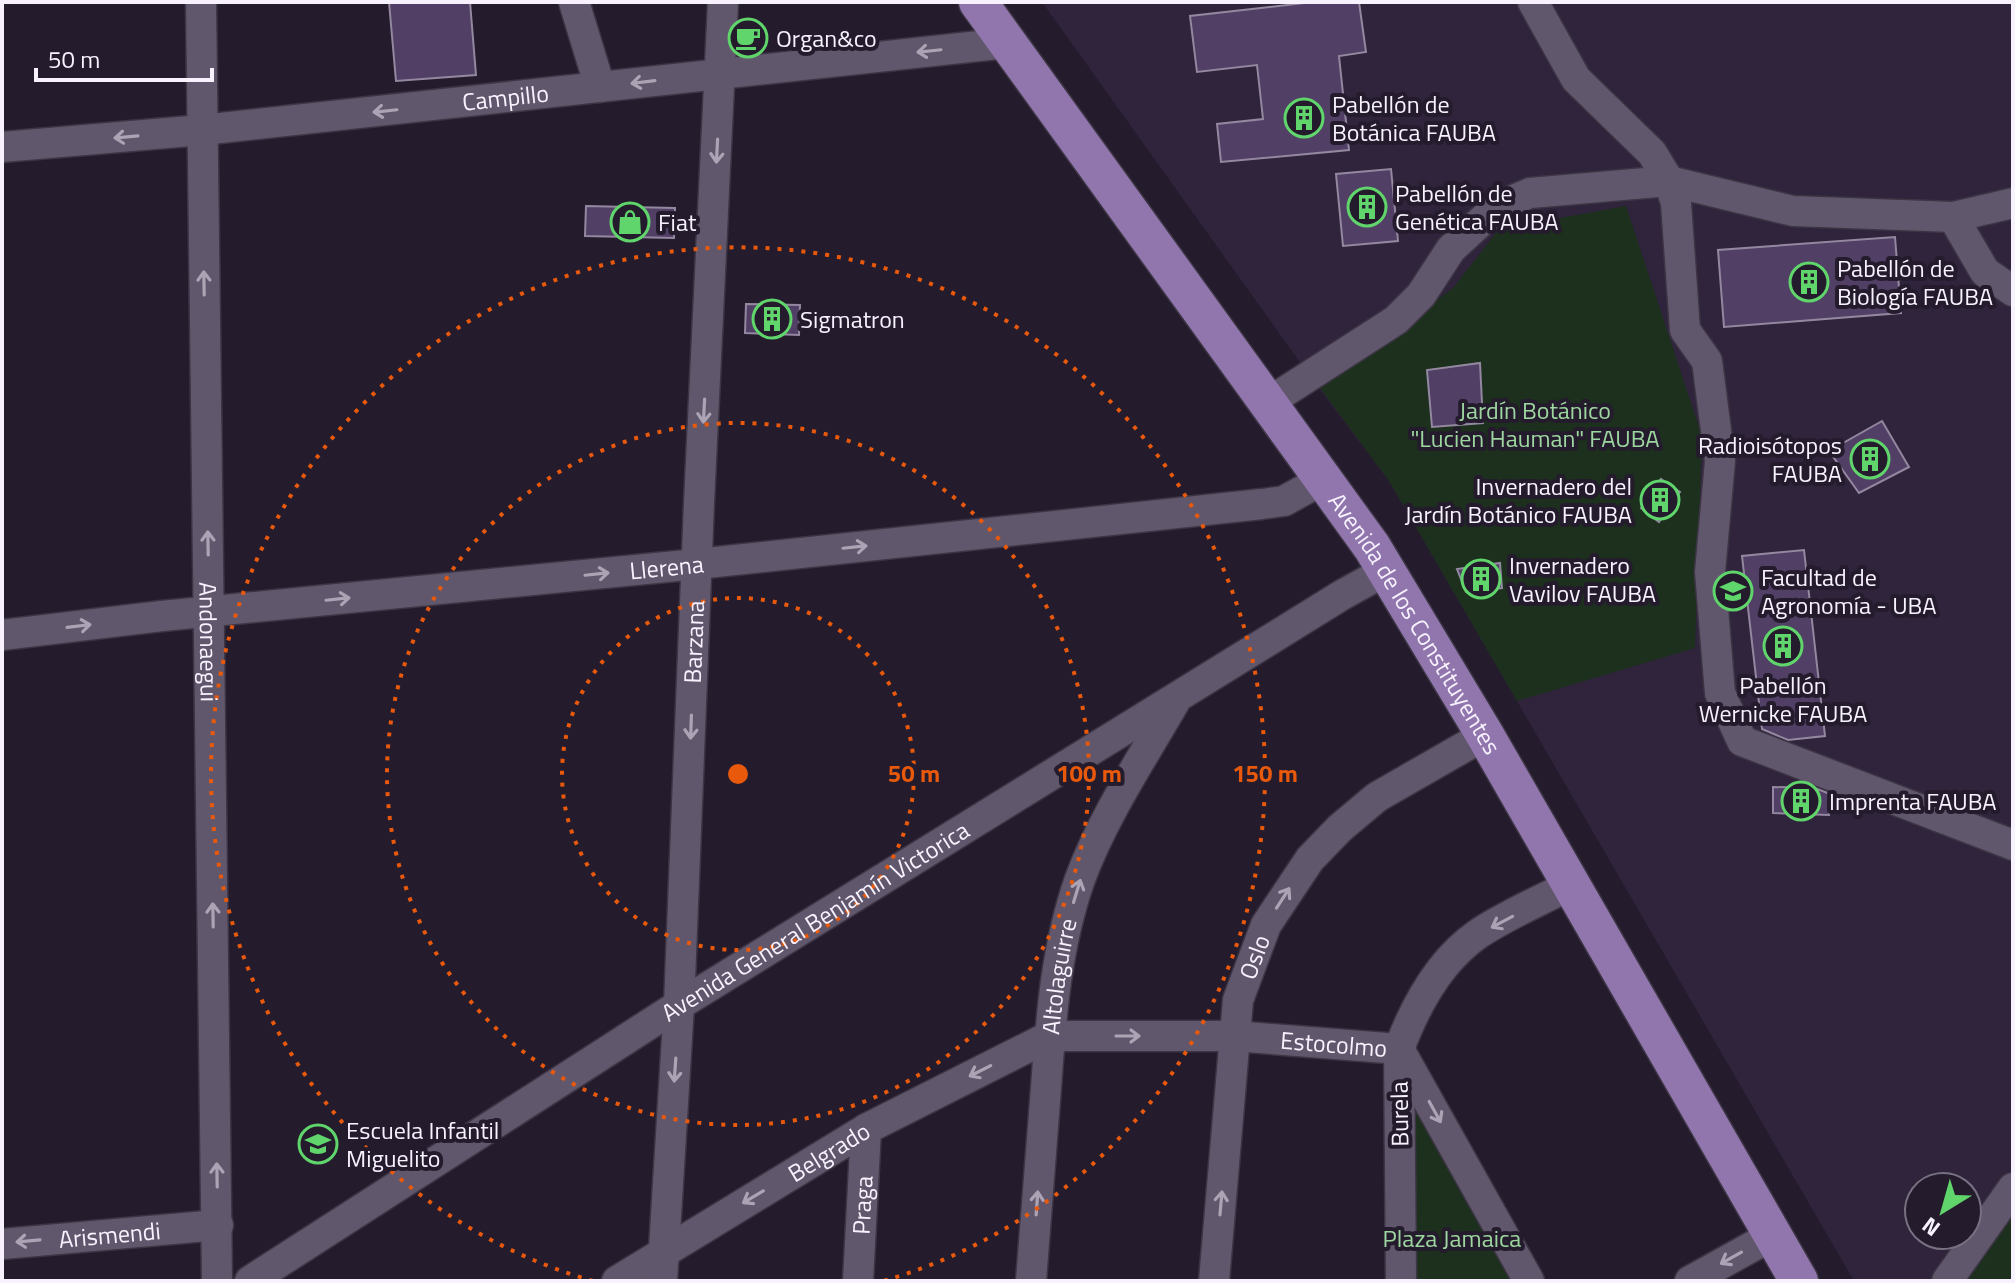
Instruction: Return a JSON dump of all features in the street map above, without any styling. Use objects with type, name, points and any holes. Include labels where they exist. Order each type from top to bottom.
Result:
[{"type":"main road","name":"Avenida de los Constituyentes","points":[[978,2],[1269,402],[1387,570],[1799,1281]]},
{"type":"street","name":"Andonaegui","points":[[201,2],[217,1281]]},
{"type":"street","points":[[574,2],[600,87]]},
{"type":"street","name":"Barzana","points":[[662,1281],[679,1005],[723,2]]},
{"type":"street","points":[[1533,2],[1576,79],[1652,153],[1669,181],[1676,203],[1685,330],[1707,361],[1720,461],[1710,572],[1720,693],[1742,741],[2013,845]]},
{"type":"street","name":"Campillo","points":[[2,147],[202,130],[1007,43]]},
{"type":"street","points":[[1269,402],[1396,320],[1421,295],[1451,249],[1488,215],[1530,193],[1669,181],[1793,211],[1953,217],[2013,203]]},
{"type":"street","points":[[1953,217],[1985,272],[2013,291]]},
{"type":"street","name":"Llerena","points":[[2,635],[1262,504],[1284,501],[1324,479]]},
{"type":"street","name":"Avenida General Benjamín Victorica","points":[[250,1281],[679,1005],[1387,570]]},
{"type":"street","name":"Altolaguirre","points":[[1031,1281],[1057,962],[1080,878],[1107,821],[1178,697]]},
{"type":"street","name":"Oslo","points":[[1214,1281],[1238,1000],[1266,925],[1310,859],[1340,828],[1377,797],[1485,735]]},
{"type":"street","name":"Burela","points":[[1401,1281],[1399,1049],[1412,1014],[1454,955],[1477,935],[1570,885]]},
{"type":"street","name":"Estocolmo","points":[[1050,1036],[1234,1036],[1399,1049],[1529,1281]]},
{"type":"street","name":"Belgrado","points":[[617,1281],[866,1129],[1050,1036]]},
{"type":"street","name":"Praga","points":[[858,1281],[866,1129]]},
{"type":"street","points":[[1947,1281],[2013,1188]]},
{"type":"street","name":"Arismendi","points":[[2,1244],[218,1225]]},
{"type":"street","points":[[1690,1281],[1773,1235]]},
{"type":"shaded area","name":"Facultad de Agronomía - UBA","points":[[1042,2],[2013,2],[2013,1216],[1966,1281],[1854,1281],[1389,481],[1309,375]]},
{"type":"green space","name":"Jardín Botánico \"Lucien Hauman\" FAUBA","points":[[1626,206],[1702,436],[1695,648],[1517,701],[1389,481],[1320,388],[1453,288],[1499,229]]},
{"type":"green space","name":"Plaza Jamaica","points":[[1409,1077],[1523,1281],[1410,1281]]},
{"type":"green space","points":[[2013,1216],[2013,1281],[1966,1281]]},
{"type":"building","points":[[389,2],[470,2],[476,75],[396,81]]},
{"type":"building","points":[[1313,2],[1359,2],[1366,52],[1339,56],[1349,150],[1221,162],[1217,124],[1263,119],[1257,65],[1197,72],[1190,16]]},
{"type":"building","name":"Pabellón de Genética FAUBA","points":[[1391,169],[1398,241],[1343,246],[1336,174]]},
{"type":"building","name":"Fiat","points":[[586,206],[675,208],[674,238],[585,236]]},
{"type":"building","name":"Pabellón de Biología FAUBA","points":[[1895,237],[1901,313],[1724,327],[1718,250]]},
{"type":"building","name":"Sigmatron","points":[[746,304],[800,305],[799,335],[745,333]]},
{"type":"building","points":[[1480,363],[1483,423],[1432,427],[1427,370]]},
{"type":"building","name":"Radioisótopos FAUBA","points":[[1882,421],[1909,467],[1859,493],[1829,451]]},
{"type":"building","name":"Invernadero del Jardín Botánico FAUBA","points":[[1661,479],[1680,492],[1659,522],[1641,508]]},
{"type":"building","name":"Pabellón Wernicke FAUBA","points":[[1804,550],[1825,736],[1788,740],[1762,729],[1742,556]]},
{"type":"building","name":"Invernadero Vavilov FAUBA","points":[[1500,563],[1502,588],[1466,592],[1457,569]]},
{"type":"building","name":"Imprenta FAUBA","points":[[1773,787],[1815,788],[1830,794],[1829,815],[1773,813]]},
{"type":"place","name":"Organ&co","points":[[748,38]]},
{"type":"place","name":"Pabellón de Botánica FAUBA","points":[[1304,118]]},
{"type":"place","name":"Pabellón de Genética FAUBA","points":[[1367,207]]},
{"type":"place","name":"Fiat","points":[[630,222]]},
{"type":"place","name":"Pabellón de Biología FAUBA","points":[[1809,282]]},
{"type":"place","name":"Sigmatron","points":[[772,319]]},
{"type":"place","name":"Radioisótopos FAUBA","points":[[1870,459]]},
{"type":"place","name":"Invernadero del Jardín Botánico FAUBA","points":[[1660,500]]},
{"type":"place","name":"Invernadero Vavilov FAUBA","points":[[1481,579]]},
{"type":"place","name":"Facultad de Agronomía - UBA","points":[[1733,591]]},
{"type":"place","name":"Pabellón Wernicke FAUBA","points":[[1783,646]]},
{"type":"place","name":"Imprenta FAUBA","points":[[1801,801]]},
{"type":"place","name":"Escuela Infantil Miguelito","points":[[318,1144]]}]
